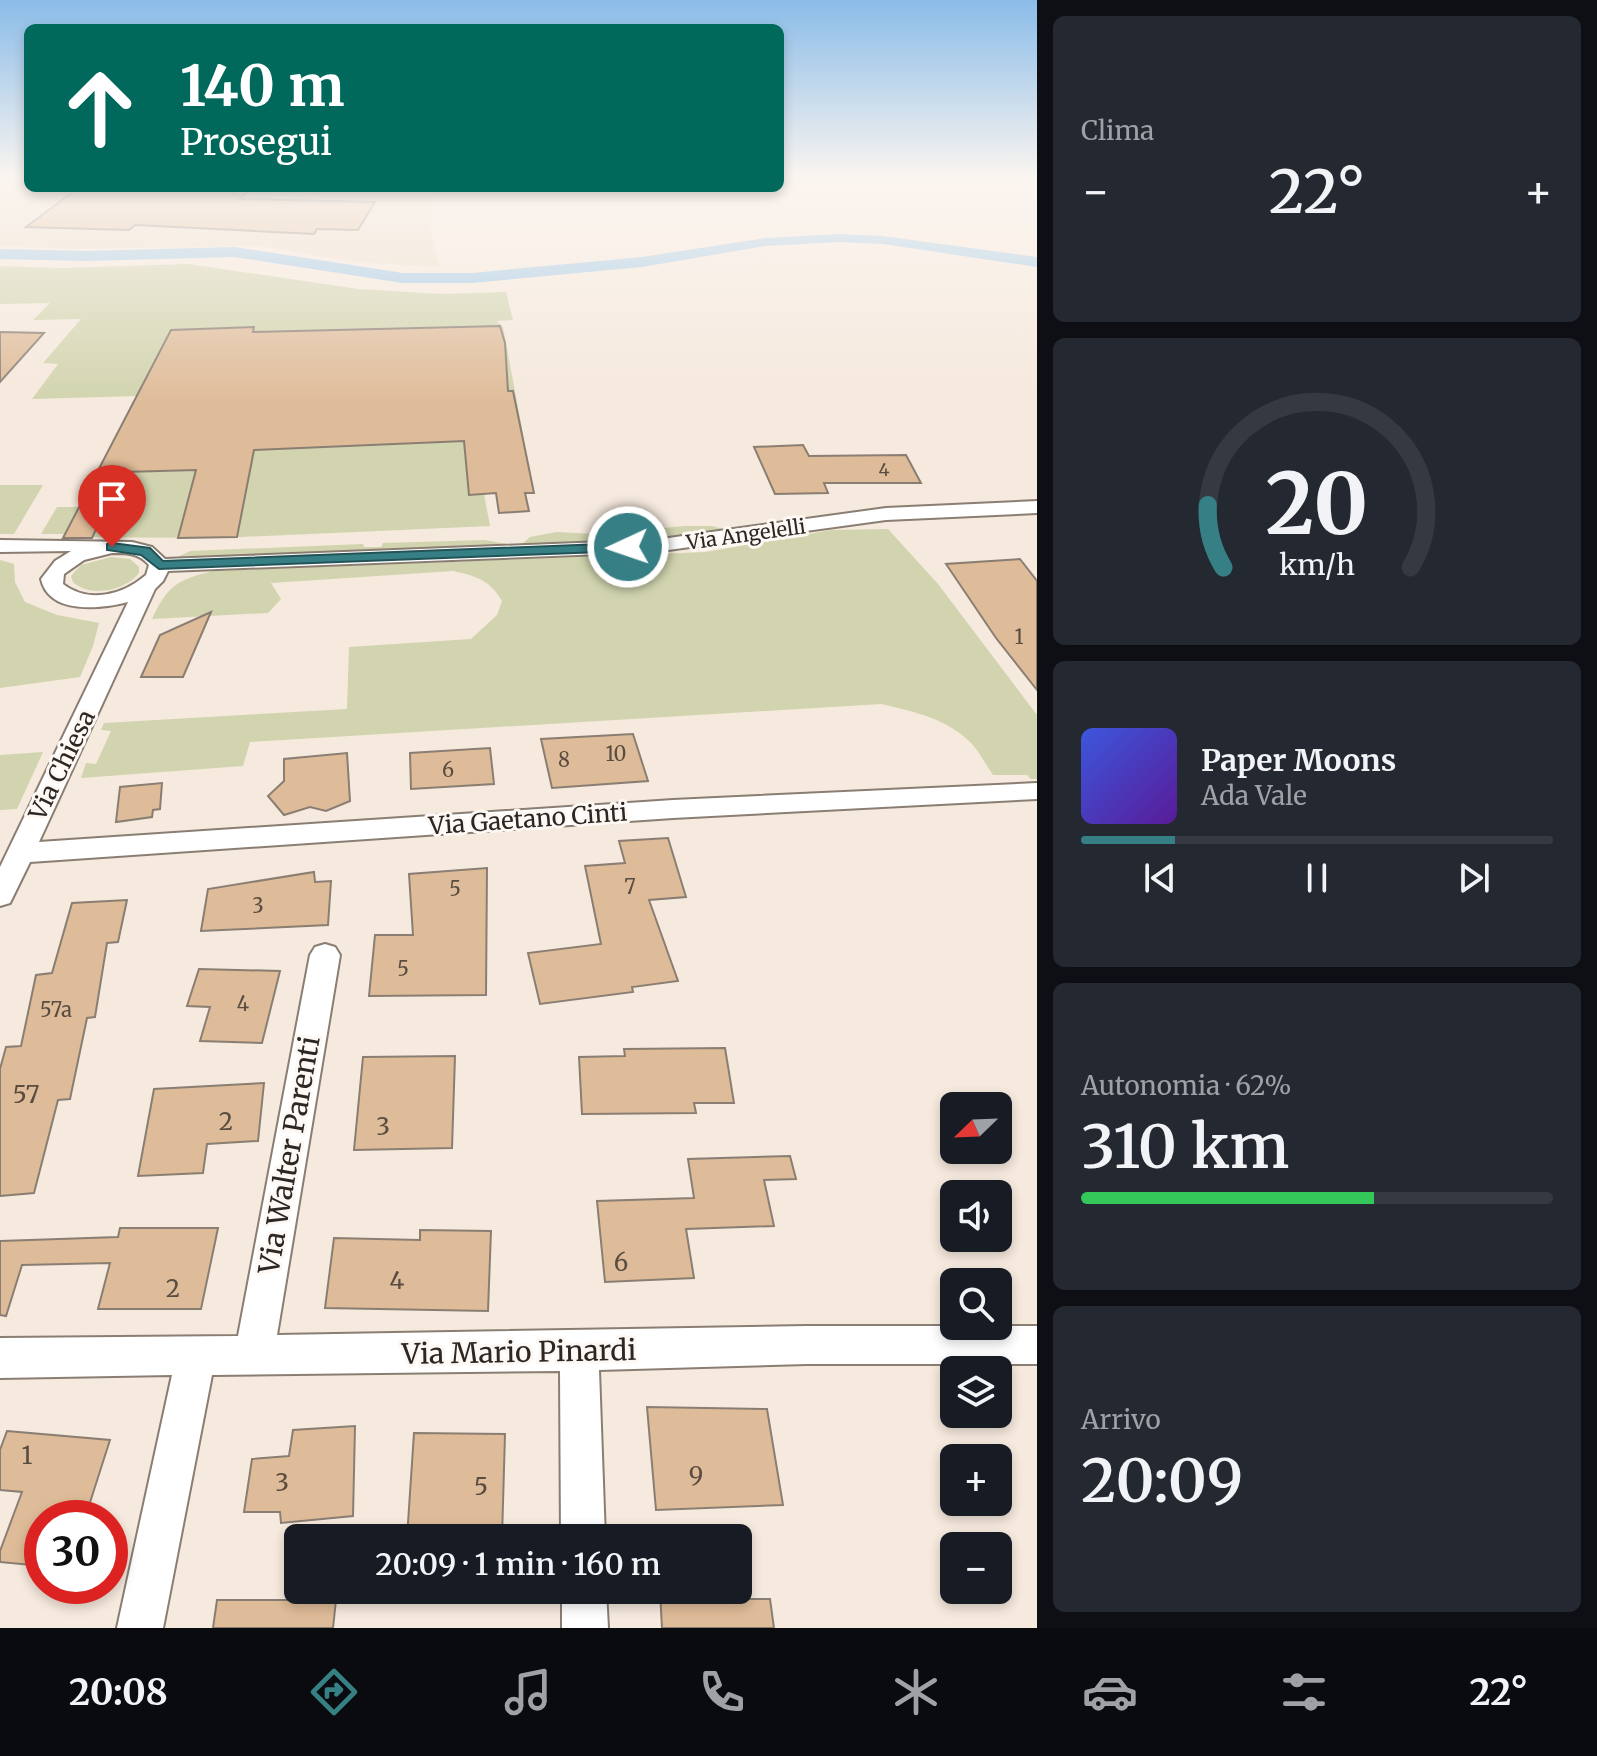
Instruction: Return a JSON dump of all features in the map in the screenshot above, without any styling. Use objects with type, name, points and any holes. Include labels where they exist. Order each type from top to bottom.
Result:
[{"type":"street","name":"Via Angelelli","points":[[100,601],[118,598],[154,576],[214,565],[654,546],[886,514],[1037,507]]},
{"type":"street","points":[[9,546],[81,544],[145,551],[153,555],[154,576]]},
{"type":"street","points":[[9,546],[27,549],[55,571]]},
{"type":"street","points":[[112,547],[78,555],[55,571],[51,579],[59,594],[70,599],[100,601],[119,615],[124,633]]},
{"type":"street","name":"Via Chiesa","points":[[0,896],[154,576]]},
{"type":"street","name":"Via Gaetano Cinti","points":[[20,853],[673,809],[1037,791]]},
{"type":"street","name":"Via Walter Parenti","points":[[254,1355],[325,955]]},
{"type":"street","name":"Via Mario Pinardi","points":[[0,1358],[807,1345],[1037,1345]]},
{"type":"street","points":[[579,1351],[583,1524]]},
{"type":"street","points":[[140,1628],[196,1356]]},
{"type":"street","points":[[584,1604],[585,1628]]},
{"type":"shaded area","points":[[294,252],[436,252],[439,267],[357,262]]},
{"type":"green space","points":[[189,264],[358,289],[442,294],[506,292],[513,320],[497,321],[503,327],[534,493],[484,494],[490,526],[219,538],[63,537],[64,534],[41,534],[57,507],[80,507],[137,396],[32,399],[58,364],[43,363],[81,319],[33,320],[50,303],[0,304],[0,266],[61,268]]},
{"type":"green space","points":[[0,485],[43,485],[14,534],[0,534]]},
{"type":"green space","points":[[712,526],[726,530],[637,540],[174,559],[190,551],[363,544],[364,547],[381,547],[383,543],[485,540],[512,545],[523,543],[530,537],[557,532],[596,534]]},
{"type":"green space","points":[[888,529],[938,584],[1037,715],[1037,779],[1027,775],[993,775],[972,744],[952,728],[930,717],[881,704],[250,742],[243,766],[81,778],[86,763],[96,764],[111,731],[101,730],[104,723],[347,709],[349,647],[471,639],[497,615],[502,601],[493,588],[482,580],[453,571],[271,583],[281,599],[268,613],[152,619],[169,591],[182,581],[201,574],[213,571],[706,552],[831,530]]},
{"type":"green space","points":[[111,557],[130,559],[139,567],[139,573],[125,584],[107,590],[89,590],[73,582],[71,576],[81,565]]},
{"type":"green space","points":[[0,560],[14,564],[15,582],[25,602],[57,615],[99,623],[80,677],[0,688]]},
{"type":"green space","points":[[43,752],[17,809],[0,810],[0,755]]},
{"type":"building","points":[[500,326],[505,343],[508,391],[513,391],[534,493],[525,493],[529,511],[499,513],[496,493],[469,495],[464,441],[254,450],[237,537],[178,538],[196,470],[123,472],[92,538],[63,538],[171,330],[254,327],[253,332]]},
{"type":"building","points":[[0,332],[44,333],[0,382]]},
{"type":"building","points":[[803,445],[809,456],[906,455],[921,483],[824,483],[828,493],[775,494],[754,447]]},
{"type":"building","points":[[1020,559],[1037,581],[1037,690],[996,638],[946,564]]},
{"type":"building","points":[[211,612],[183,677],[141,677],[160,635]]},
{"type":"building","points":[[633,734],[648,781],[552,788],[541,739]]},
{"type":"building","points":[[490,748],[494,784],[411,789],[410,753]]},
{"type":"building","points":[[347,753],[350,801],[326,811],[310,807],[284,815],[268,796],[284,781],[284,759]]},
{"type":"building","points":[[162,783],[160,809],[153,810],[152,817],[116,822],[120,787]]},
{"type":"building","points":[[668,838],[686,897],[649,900],[678,981],[632,987],[633,992],[540,1004],[528,953],[601,944],[585,866],[625,863],[619,841]]},
{"type":"building","points":[[487,868],[486,995],[369,996],[375,935],[413,935],[409,874]]},
{"type":"building","points":[[314,872],[315,882],[331,881],[328,925],[201,931],[208,889]]},
{"type":"building","points":[[127,900],[118,942],[107,943],[95,1017],[87,1018],[70,1099],[58,1100],[34,1193],[0,1196],[0,1069],[6,1047],[21,1046],[36,975],[52,973],[72,903]]},
{"type":"building","points":[[199,969],[280,971],[262,1043],[200,1041],[210,1007],[187,1006]]},
{"type":"building","points":[[725,1048],[734,1103],[694,1103],[696,1113],[582,1114],[579,1057],[625,1056],[624,1049]]},
{"type":"building","points":[[455,1056],[452,1148],[354,1150],[363,1057]]},
{"type":"building","points":[[264,1083],[258,1141],[207,1144],[203,1173],[138,1176],[154,1089]]},
{"type":"building","points":[[790,1156],[796,1179],[764,1180],[774,1226],[686,1229],[694,1278],[605,1282],[597,1201],[694,1198],[688,1159]]},
{"type":"building","points":[[120,1228],[218,1228],[201,1309],[98,1309],[110,1263],[22,1265],[6,1316],[0,1315],[0,1241],[118,1237]]},
{"type":"building","points":[[420,1230],[491,1231],[488,1311],[325,1308],[334,1238],[420,1240]]},
{"type":"building","points":[[647,1407],[767,1409],[783,1505],[656,1510]]},
{"type":"building","points":[[355,1426],[353,1516],[281,1523],[280,1512],[244,1512],[252,1459],[289,1456],[293,1430]]},
{"type":"building","points":[[7,1431],[110,1440],[91,1500],[24,1500],[24,1564],[0,1562],[0,1551],[22,1492],[0,1490],[0,1450]]},
{"type":"building","points":[[414,1433],[505,1434],[502,1524],[408,1524]]},
{"type":"building","points":[[752,1599],[770,1599],[774,1628],[662,1628],[661,1604],[752,1604]]},
{"type":"building","points":[[217,1600],[336,1604],[333,1628],[213,1628]]},
{"type":"waterway","points":[[0,254],[85,256],[235,252],[403,278],[472,278],[642,262],[704,252]]},
{"type":"waterway","points":[[967,252],[1037,262]]},
{"type":"route","points":[[112,547],[145,551],[153,555],[159,565],[214,565],[628,547]]}]
